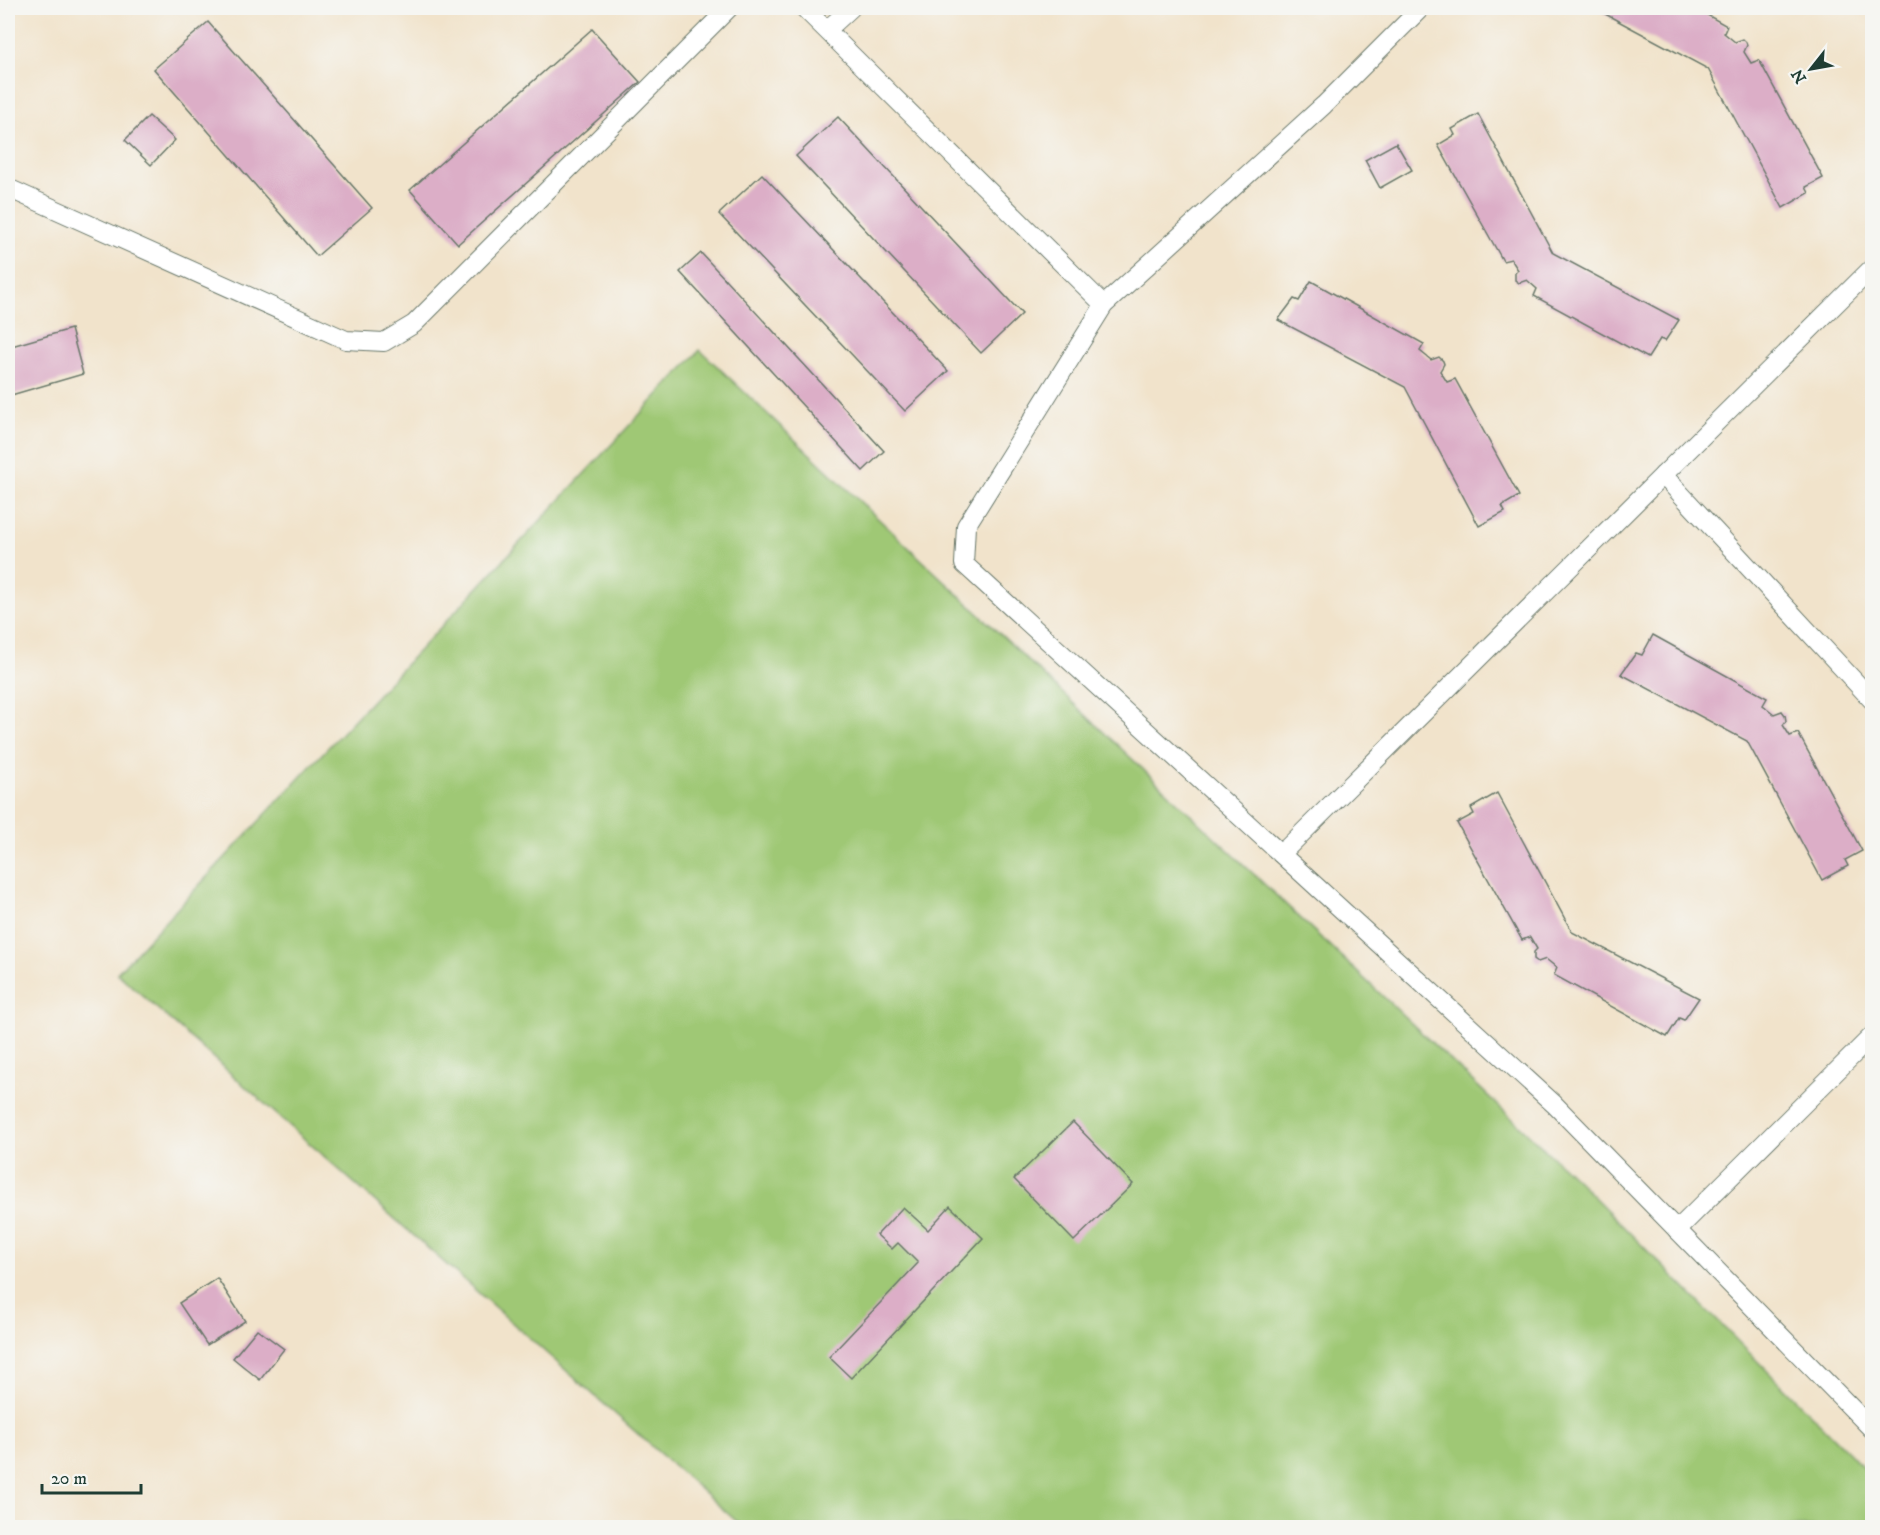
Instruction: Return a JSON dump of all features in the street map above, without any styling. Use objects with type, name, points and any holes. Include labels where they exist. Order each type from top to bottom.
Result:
[{"type":"lane","points":[[8,188],[346,340],[384,342],[414,324],[729,8]]},
{"type":"lane","points":[[804,8],[1104,304]]},
{"type":"lane","points":[[827,30],[851,8]]},
{"type":"lane","points":[[1421,8],[1324,105],[1104,304],[966,526],[964,564],[1554,1104],[1872,1429]]},
{"type":"lane","points":[[1281,854],[1872,268]]},
{"type":"lane","points":[[1663,475],[1872,700]]},
{"type":"lane","points":[[1677,1230],[1872,1036]]},
{"type":"green space","points":[[700,350],[1578,1181],[1872,1476],[1872,1527],[743,1527],[117,973]]},
{"type":"building","points":[[1594,8],[1695,8],[1727,26],[1724,33],[1735,42],[1743,39],[1746,42],[1744,52],[1751,63],[1759,60],[1823,178],[1806,187],[1809,193],[1783,208],[1708,69]]},
{"type":"building","points":[[208,22],[372,208],[317,256],[154,69]]},
{"type":"building","points":[[592,29],[640,82],[458,244],[410,190]]},
{"type":"building","points":[[1478,114],[1553,253],[1679,320],[1665,341],[1660,339],[1648,358],[1534,296],[1537,289],[1527,280],[1519,283],[1515,280],[1515,273],[1518,270],[1511,259],[1503,261],[1438,145],[1455,135],[1452,129]]},
{"type":"building","points":[[149,116],[175,140],[151,165],[125,140]]},
{"type":"building","points":[[838,117],[1022,314],[981,353],[796,156]]},
{"type":"building","points":[[1396,143],[1412,170],[1380,188],[1365,160]]},
{"type":"building","points":[[762,174],[948,371],[905,411],[719,214]]},
{"type":"building","points":[[701,253],[884,451],[863,471],[680,272]]},
{"type":"building","points":[[1311,281],[1424,344],[1420,351],[1431,360],[1439,357],[1443,361],[1444,364],[1440,371],[1447,382],[1455,379],[1519,496],[1502,506],[1505,512],[1479,526],[1405,387],[1278,320],[1294,299],[1299,301]]},
{"type":"building","points":[[71,329],[83,374],[8,396],[8,347]]},
{"type":"building","points":[[1653,635],[1767,698],[1763,705],[1774,714],[1782,711],[1786,721],[1783,725],[1790,736],[1798,733],[1862,851],[1845,860],[1848,866],[1822,880],[1747,741],[1621,674],[1636,653],[1642,655]]},
{"type":"building","points":[[1497,793],[1572,932],[1699,998],[1684,1020],[1679,1018],[1667,1037],[1554,975],[1557,968],[1546,959],[1538,962],[1534,959],[1534,952],[1537,949],[1530,937],[1522,940],[1457,823],[1474,814],[1471,808]]},
{"type":"building","points":[[1073,1122],[1133,1184],[1074,1241],[1014,1179]]},
{"type":"building","points":[[950,1206],[983,1238],[851,1378],[829,1357],[918,1263],[898,1243],[892,1249],[877,1235],[903,1207],[928,1230]]},
{"type":"building","points":[[217,1278],[245,1321],[207,1345],[179,1303]]},
{"type":"building","points":[[257,1329],[284,1349],[260,1380],[233,1358]]}]
